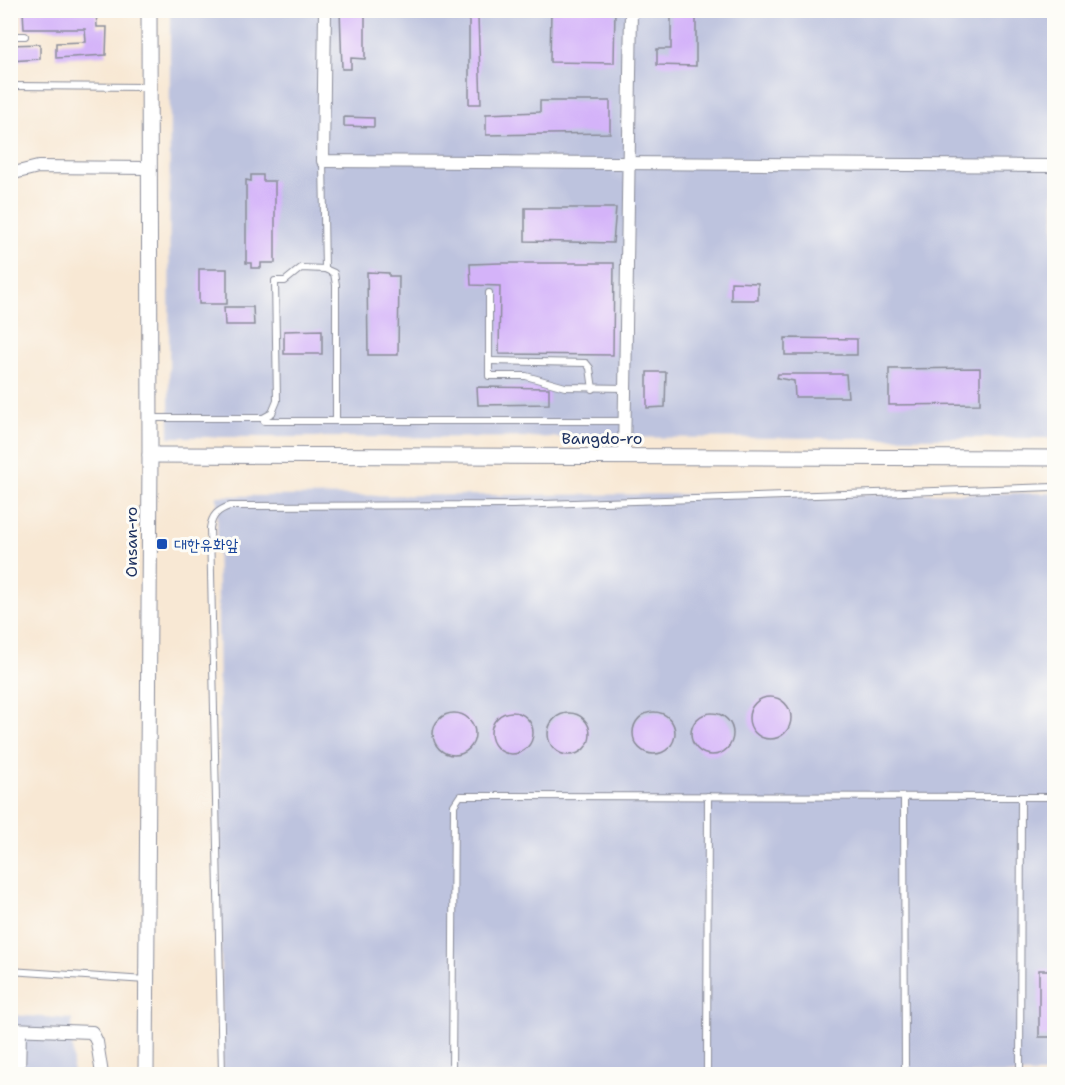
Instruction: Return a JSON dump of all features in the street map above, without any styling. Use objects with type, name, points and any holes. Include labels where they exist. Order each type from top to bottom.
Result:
[{"type":"street","name":"Onsan-ro","points":[[146,1074],[150,455],[149,10]]},
{"type":"street","points":[[325,10],[323,161],[1054,166]]},
{"type":"street","points":[[624,456],[631,10]]},
{"type":"street","points":[[10,174],[38,166],[148,168]]},
{"type":"street","name":"Bangdo-ro","points":[[150,455],[1054,458]]},
{"type":"street","points":[[19,1074],[15,1029],[92,1032],[98,1042],[102,1074]]},
{"type":"lane","points":[[10,36],[25,36]]},
{"type":"lane","points":[[10,86],[148,87]]},
{"type":"lane","points":[[323,161],[325,268]]},
{"type":"lane","points":[[150,418],[262,418],[272,414],[277,401],[275,281],[285,281],[301,268],[325,268],[334,273],[336,285],[336,421]]},
{"type":"lane","points":[[489,293],[489,376],[526,376],[565,387],[625,388]]},
{"type":"lane","points":[[489,361],[586,363],[592,374],[593,388]]},
{"type":"lane","points":[[262,418],[264,421],[624,421]]},
{"type":"lane","points":[[222,1074],[210,528],[215,514],[222,509],[230,506],[513,505],[1054,487]]},
{"type":"lane","points":[[452,1074],[454,805],[460,796],[1054,797]]},
{"type":"lane","points":[[707,1074],[708,796]]},
{"type":"lane","points":[[904,797],[905,1074]]},
{"type":"lane","points":[[1020,1074],[1021,797]]},
{"type":"lane","points":[[10,971],[147,980]]},
{"type":"shaded area","points":[[170,11],[1054,11],[1054,438],[169,437]]},
{"type":"shaded area","points":[[1054,493],[1054,1074],[222,1074],[217,496]]},
{"type":"shaded area","points":[[10,1015],[72,1019],[73,1074],[11,1074]]},
{"type":"building","points":[[23,10],[96,10],[97,27],[107,27],[106,55],[56,58],[56,43],[86,42],[85,29],[24,29]]},
{"type":"building","points":[[340,10],[365,10],[365,59],[351,58],[351,69],[342,69]]},
{"type":"building","points":[[551,10],[615,10],[614,63],[550,62]]},
{"type":"building","points":[[671,10],[696,10],[696,66],[657,65],[657,49],[671,49]]},
{"type":"building","points":[[469,16],[478,17],[481,104],[469,104]]},
{"type":"building","points":[[40,44],[40,59],[10,61],[10,45]]},
{"type":"building","points":[[540,101],[610,101],[610,133],[486,135],[486,114],[540,112]]},
{"type":"building","points":[[344,117],[374,118],[374,127],[344,126]]},
{"type":"building","points":[[251,175],[263,175],[263,181],[275,181],[275,263],[261,263],[261,268],[251,268],[251,263],[246,263],[246,180],[251,181]]},
{"type":"building","points":[[525,208],[616,208],[613,243],[525,241]]},
{"type":"building","points":[[614,263],[613,355],[499,354],[500,286],[471,285],[470,264]]},
{"type":"building","points":[[199,269],[227,269],[227,304],[199,304]]},
{"type":"building","points":[[367,272],[399,276],[398,355],[368,355]]},
{"type":"building","points":[[731,282],[758,283],[758,300],[731,300]]},
{"type":"building","points":[[224,307],[253,307],[254,325],[225,325]]},
{"type":"building","points":[[322,330],[322,354],[284,354],[284,331]]},
{"type":"building","points":[[785,338],[857,339],[857,355],[785,355]]},
{"type":"building","points":[[980,368],[980,404],[889,405],[889,369]]},
{"type":"building","points":[[647,372],[666,372],[665,407],[647,408]]},
{"type":"building","points":[[778,374],[846,374],[848,397],[795,397],[794,381],[777,378]]},
{"type":"building","points":[[477,387],[549,388],[549,404],[478,405]]},
{"type":"building","points":[[770,697],[778,698],[785,703],[790,710],[790,726],[785,733],[778,738],[770,739],[762,738],[755,733],[750,726],[749,718],[750,710],[755,703],[762,698]]},
{"type":"building","points":[[512,712],[520,713],[527,718],[532,725],[532,741],[527,748],[520,753],[512,754],[504,753],[497,748],[492,741],[491,733],[492,725],[497,718],[504,713]]},
{"type":"building","points":[[654,712],[662,713],[669,718],[674,725],[674,741],[669,748],[662,753],[654,754],[646,753],[639,748],[634,741],[633,733],[634,725],[639,718],[646,713]]},
{"type":"building","points":[[454,713],[462,714],[469,719],[474,726],[474,742],[469,749],[462,754],[454,755],[446,754],[439,749],[434,742],[433,734],[434,726],[439,719],[446,714]]},
{"type":"building","points":[[569,713],[577,714],[584,719],[589,726],[589,742],[584,749],[577,754],[569,755],[561,754],[554,749],[549,742],[548,734],[549,726],[554,719],[561,714]]},
{"type":"building","points":[[712,713],[720,714],[727,719],[732,726],[732,742],[727,749],[720,754],[712,755],[704,754],[697,749],[692,742],[691,734],[692,726],[697,719],[704,714]]},
{"type":"building","points":[[1039,970],[1054,970],[1054,1037],[1039,1037]]},
{"type":"place","name":"대한유화앞","points":[[162,544]]}]
